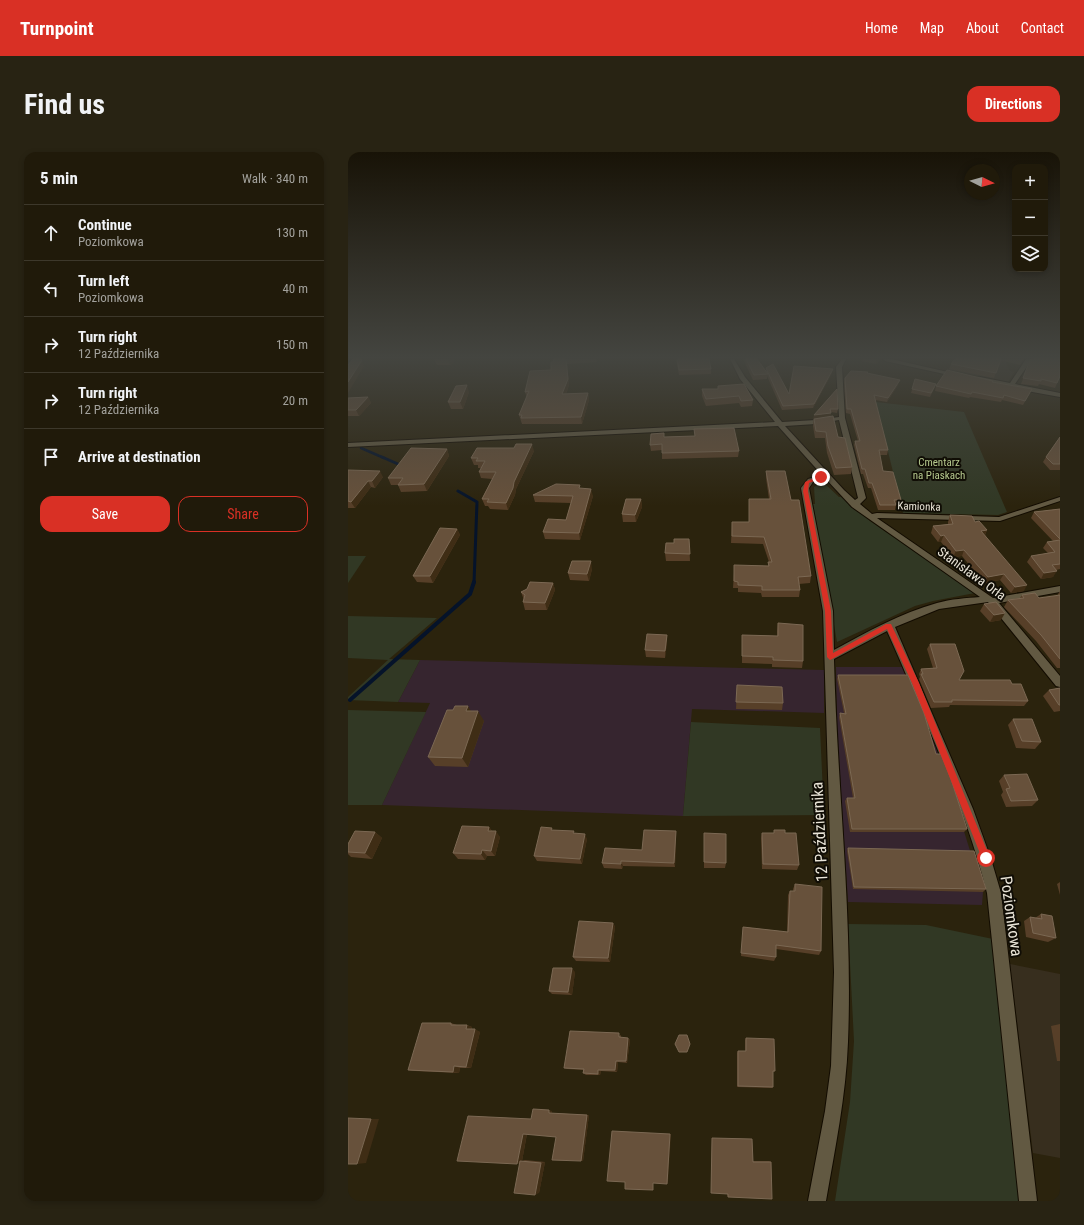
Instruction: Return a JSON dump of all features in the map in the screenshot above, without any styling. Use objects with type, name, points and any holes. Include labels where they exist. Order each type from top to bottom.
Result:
[{"type":"street","name":"Stanisława Orła","points":[[767,408],[826,476],[855,505],[991,600],[1060,682]]},
{"type":"street","points":[[841,408],[842,418],[862,498],[855,505]]},
{"type":"street","points":[[348,445],[780,424],[816,422],[842,418]]},
{"type":"street","name":"12 Października","points":[[817,1201],[837,1080],[841,1020],[840,909],[832,747],[828,611],[805,488],[807,483],[810,481],[826,476]]},
{"type":"street","name":"Kamionka","points":[[871,517],[1000,519],[1060,499]]},
{"type":"street","points":[[830,657],[888,625],[940,606],[991,600],[1060,588]]},
{"type":"street","name":"Poziomkowa","points":[[888,625],[916,683],[986,858],[994,893],[1028,1201]]},
{"type":"shaded area","points":[[420,660],[824,670],[824,713],[692,709],[683,816],[382,805],[430,703],[398,702]]},
{"type":"shaded area","points":[[836,667],[907,667],[941,758],[983,892],[982,905],[848,902],[837,728]]},
{"type":"shaded area","points":[[1010,964],[1060,974],[1060,1158],[1033,1153]]},
{"type":"green space","name":"Cmentarz na Piaskach","points":[[877,408],[928,408],[964,412],[1007,512],[998,515],[903,513]]},
{"type":"green space","points":[[819,484],[825,484],[870,521],[975,593],[915,606],[837,642],[813,504],[815,504],[814,487]]},
{"type":"green space","points":[[348,556],[366,556],[348,583]]},
{"type":"green space","points":[[348,616],[437,618],[389,659],[420,660],[398,702],[348,700],[348,697],[388,660],[348,658]]},
{"type":"green space","points":[[348,710],[426,712],[382,805],[348,805]]},
{"type":"green space","points":[[691,722],[820,728],[824,815],[683,816]]},
{"type":"green space","points":[[848,924],[926,925],[993,939],[1032,1201],[835,1201],[850,1102],[854,1041]]},
{"type":"building","points":[[348,408],[358,408],[356,410],[348,410]]},
{"type":"building","points":[[522,408],[584,408],[581,417],[521,418],[522,415],[519,415]]},
{"type":"building","points":[[820,408],[838,408],[830,409],[831,413],[814,415]]},
{"type":"building","points":[[877,408],[888,450],[879,450],[883,471],[893,472],[901,500],[894,500],[896,505],[880,505],[872,483],[869,483],[865,469],[862,469],[855,441],[860,441],[851,409],[847,409]]},
{"type":"building","points":[[833,416],[838,437],[845,438],[852,467],[836,468],[828,446],[826,432],[816,431],[814,419]]},
{"type":"building","points":[[734,428],[739,451],[662,453],[662,444],[650,445],[651,434],[664,433],[664,437],[695,436],[694,429]]},
{"type":"building","points":[[1060,437],[1060,464],[1053,464],[1046,457]]},
{"type":"building","points":[[516,444],[532,444],[506,503],[487,502],[489,499],[482,499],[496,472],[479,472],[485,461],[476,461],[478,458],[471,458],[477,448],[514,448]]},
{"type":"building","points":[[411,448],[447,449],[424,484],[398,485],[403,478],[388,478]]},
{"type":"building","points":[[348,470],[380,471],[372,481],[368,481],[351,502],[348,501]]},
{"type":"building","points":[[766,471],[785,471],[791,500],[799,500],[811,576],[798,577],[800,590],[762,590],[762,586],[738,585],[738,582],[734,581],[734,565],[769,566],[768,562],[772,562],[764,537],[732,536],[732,522],[749,522],[749,499],[771,499]]},
{"type":"building","points":[[556,484],[580,485],[579,488],[591,489],[579,533],[543,532],[548,519],[566,520],[573,496],[533,495]]},
{"type":"building","points":[[626,499],[641,499],[635,515],[622,514]]},
{"type":"building","points":[[1060,509],[1060,539],[1034,512]]},
{"type":"building","points":[[950,515],[972,516],[975,522],[979,521],[987,530],[981,531],[1027,585],[1015,587],[1004,574],[988,577],[964,550],[956,551],[944,535],[941,536],[933,526],[953,524]]},
{"type":"building","points":[[440,528],[457,529],[430,576],[413,576]]},
{"type":"building","points":[[674,539],[689,539],[690,554],[665,553],[666,543],[674,543]]},
{"type":"building","points":[[1060,540],[1060,564],[1052,565],[1057,571],[1044,573],[1031,556],[1055,552],[1047,542]]},
{"type":"building","points":[[572,561],[591,561],[587,574],[568,573]]},
{"type":"building","points":[[530,582],[553,583],[545,603],[523,602],[525,595],[521,592],[527,589]]},
{"type":"building","points":[[1035,593],[1039,598],[1060,595],[1060,659],[1041,635],[1008,600],[1024,598],[1022,595]]},
{"type":"building","points":[[996,602],[1005,613],[994,615],[984,604]]},
{"type":"building","points":[[778,623],[803,625],[803,661],[773,660],[773,657],[742,656],[742,635],[778,636]]},
{"type":"building","points":[[647,634],[667,635],[665,651],[645,650]]},
{"type":"building","points":[[930,644],[955,644],[964,671],[959,680],[1010,680],[1012,684],[1021,684],[1028,701],[952,700],[952,702],[934,702],[921,674],[923,674],[921,669],[937,668]]},
{"type":"building","points":[[838,675],[908,675],[924,713],[936,754],[941,754],[951,779],[967,829],[852,829],[847,798],[855,798],[840,713],[846,714]]},
{"type":"building","points":[[737,685],[782,687],[783,703],[736,702]]},
{"type":"building","points":[[1060,688],[1060,705],[1059,705],[1049,690]]},
{"type":"building","points":[[455,706],[468,706],[466,711],[478,711],[462,758],[428,757],[447,710],[453,710]]},
{"type":"building","points":[[1013,719],[1032,719],[1041,742],[1022,741]]},
{"type":"building","points":[[1027,774],[1038,800],[1011,801],[1006,789],[1010,788],[1004,775]]},
{"type":"building","points":[[462,826],[489,827],[488,831],[496,831],[491,851],[482,850],[481,854],[453,853]]},
{"type":"building","points":[[541,827],[552,828],[551,830],[574,831],[573,833],[585,834],[580,859],[534,856]]},
{"type":"building","points":[[644,830],[676,831],[674,863],[621,861],[621,864],[602,863],[605,848],[642,850]]},
{"type":"building","points":[[774,830],[785,830],[785,833],[796,833],[799,865],[763,864],[762,833],[774,833]]},
{"type":"building","points":[[355,831],[375,832],[365,853],[348,852],[348,844]]},
{"type":"building","points":[[704,833],[726,834],[726,863],[704,862]]},
{"type":"building","points":[[848,848],[974,851],[986,889],[854,887]]},
{"type":"building","points":[[795,884],[822,887],[821,951],[776,945],[776,957],[741,953],[743,927],[788,932],[790,891],[795,891]]},
{"type":"building","points":[[1041,914],[1052,916],[1056,938],[1033,933],[1030,917],[1042,919]]},
{"type":"building","points":[[579,921],[613,923],[608,958],[573,957]]},
{"type":"building","points":[[553,968],[572,968],[568,992],[549,991]]},
{"type":"building","points":[[422,1023],[451,1023],[451,1025],[467,1025],[466,1029],[475,1029],[466,1067],[454,1066],[453,1072],[408,1070]]},
{"type":"building","points":[[570,1031],[619,1033],[619,1037],[628,1038],[626,1061],[616,1061],[615,1070],[598,1070],[598,1074],[583,1073],[584,1069],[564,1068]]},
{"type":"building","points":[[679,1035],[687,1035],[690,1044],[687,1052],[679,1052],[675,1044]]},
{"type":"building","points":[[746,1038],[774,1039],[775,1071],[773,1071],[773,1087],[738,1086],[738,1051],[746,1051]]},
{"type":"building","points":[[533,1109],[549,1110],[549,1113],[587,1115],[581,1161],[552,1160],[556,1137],[523,1134],[517,1164],[457,1161],[468,1116],[531,1119]]},
{"type":"building","points":[[348,1118],[371,1119],[357,1164],[348,1164]]},
{"type":"building","points":[[612,1131],[670,1134],[667,1184],[653,1183],[653,1190],[625,1189],[625,1182],[607,1181]]},
{"type":"building","points":[[712,1138],[752,1139],[753,1162],[771,1162],[772,1199],[728,1197],[728,1194],[711,1193]]},
{"type":"building","points":[[520,1161],[541,1163],[535,1195],[514,1193]]},
{"type":"waterway","points":[[361,448],[384,458]]},
{"type":"waterway","points":[[382,457],[398,464]]},
{"type":"waterway","points":[[458,491],[477,502],[474,583]]},
{"type":"waterway","points":[[350,700],[470,594],[474,582]]},
{"type":"route","points":[[821,477],[807,483],[805,491],[828,611],[830,628],[830,657],[888,625],[916,683],[986,858]]}]
